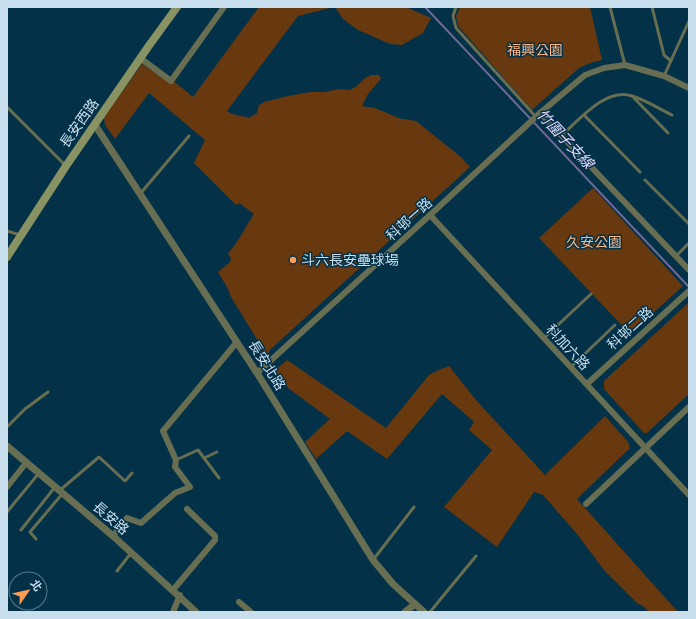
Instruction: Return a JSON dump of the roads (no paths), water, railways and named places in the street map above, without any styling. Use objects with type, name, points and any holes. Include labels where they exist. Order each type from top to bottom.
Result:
[{"type":"main road","name":"長安西路","points":[[7,257],[66,166],[177,7]]},
{"type":"street","points":[[140,58],[171,81],[224,7]]},
{"type":"street","name":"科邨一路","points":[[257,373],[430,216],[538,115],[585,75],[599,70],[625,65],[664,76],[689,88]]},
{"type":"street","points":[[538,115],[562,136],[689,270]]},
{"type":"street","name":"長安北路","points":[[95,125],[257,373],[373,560],[393,584],[424,612]]},
{"type":"street","name":"科加六路","points":[[430,216],[689,495]]},
{"type":"street","name":"科邨二路","points":[[587,384],[689,291]]},
{"type":"street","points":[[113,536],[127,518],[141,523],[175,493],[190,487],[175,467],[176,460],[163,431],[237,342]]},
{"type":"street","points":[[586,504],[689,407]]},
{"type":"street","name":"長安路","points":[[7,446],[113,536],[196,612]]},
{"type":"street","points":[[7,487],[26,463]]},
{"type":"street","points":[[173,590],[215,540],[215,536],[187,509]]},
{"type":"street","points":[[173,612],[180,596]]},
{"type":"street","points":[[239,602],[251,612]]},
{"type":"street","points":[[406,612],[415,604]]},
{"type":"lane","points":[[456,7],[453,16],[456,28],[538,115]]},
{"type":"lane","points":[[610,7],[625,65]]},
{"type":"lane","points":[[652,7],[664,55],[671,61]]},
{"type":"lane","points":[[664,76],[689,21]]},
{"type":"lane","points":[[562,136],[598,104],[618,95],[632,96],[672,115]]},
{"type":"lane","points":[[632,96],[668,133]]},
{"type":"lane","points":[[7,107],[66,166]]},
{"type":"lane","points":[[584,115],[640,172]]},
{"type":"lane","points":[[140,194],[190,136]]},
{"type":"lane","points":[[646,180],[689,224]]},
{"type":"lane","points":[[7,232],[20,235]]},
{"type":"lane","points":[[676,256],[689,244]]},
{"type":"lane","points":[[544,338],[591,294]]},
{"type":"lane","points":[[570,367],[615,325]]},
{"type":"lane","points":[[7,427],[25,409],[48,392]]},
{"type":"lane","points":[[176,460],[198,450],[219,478]]},
{"type":"lane","points":[[204,458],[216,452]]},
{"type":"lane","points":[[21,530],[59,490],[99,457],[125,481],[132,473]]},
{"type":"lane","points":[[7,512],[39,473]]},
{"type":"lane","points":[[36,539],[30,532],[59,490]]},
{"type":"lane","points":[[373,560],[414,507]]},
{"type":"lane","points":[[117,570],[132,553]]},
{"type":"lane","points":[[430,612],[476,556]]},
{"type":"waterway","name":"竹圍子支線","points":[[425,7],[689,287]]},
{"type":"place","name":"斗六長安壘球場","points":[[293,260]]},
{"type":"park label","name":"福興公園","points":[[535,50]]},
{"type":"park label","name":"久安公園","points":[[594,242]]}]
